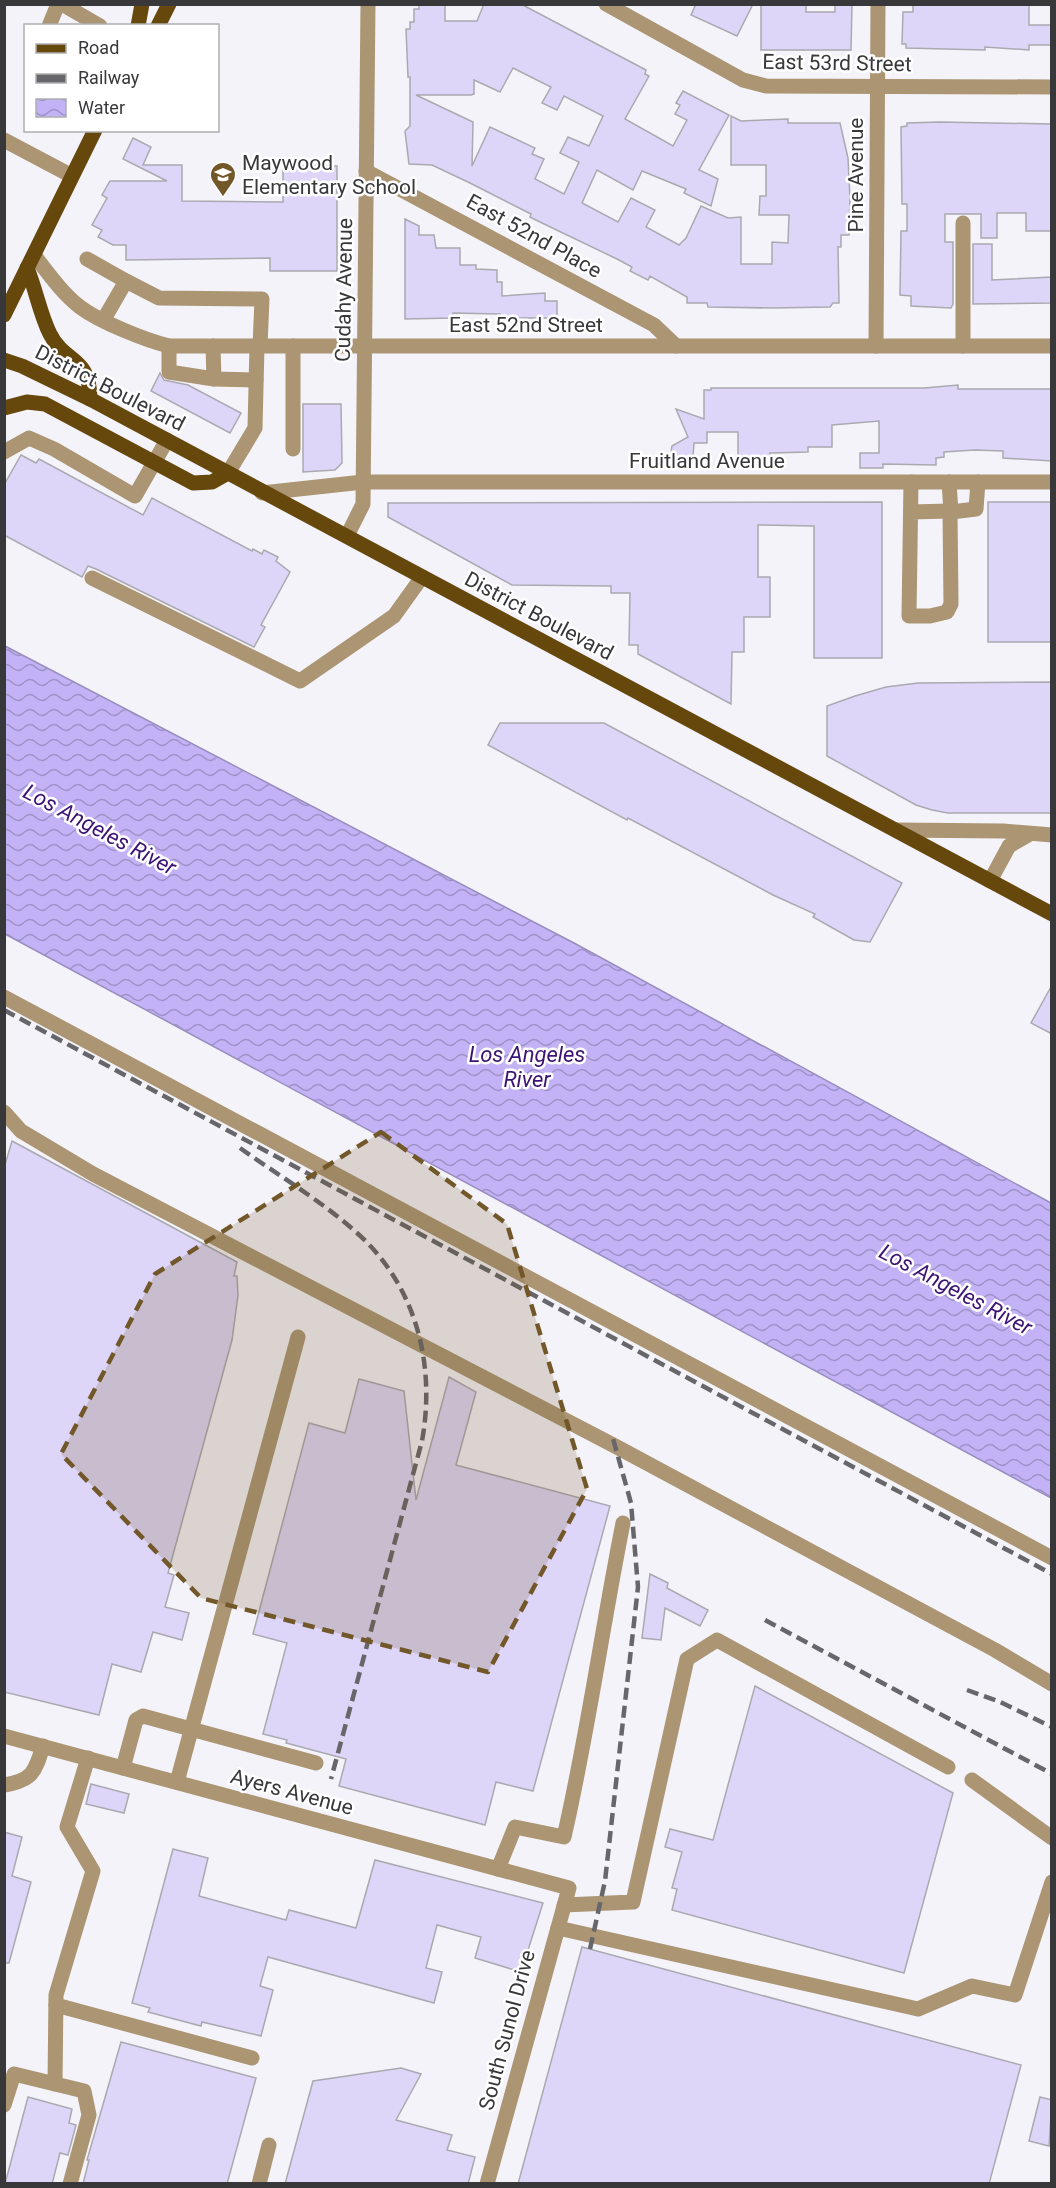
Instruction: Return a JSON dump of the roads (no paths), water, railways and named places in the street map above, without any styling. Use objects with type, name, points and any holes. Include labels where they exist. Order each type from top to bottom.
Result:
[{"type":"main road","points":[[138,24],[142,4]]},
{"type":"main road","points":[[159,24],[169,4]]},
{"type":"main road","points":[[4,315],[94,132]]},
{"type":"main road","points":[[31,261],[50,334],[61,350],[84,368],[90,387],[90,399]]},
{"type":"main road","name":"District Boulevard","points":[[4,360],[22,366],[90,399],[1052,914]]},
{"type":"main road","points":[[4,408],[27,402],[45,404],[194,483],[212,483],[228,473]]},
{"type":"street","name":"Cudahy Avenue","points":[[347,536],[363,504],[368,4]]},
{"type":"street","name":"East 53rd Street","points":[[606,4],[743,80],[766,86],[1052,87]]},
{"type":"street","name":"Pine Avenue","points":[[876,346],[878,4]]},
{"type":"street","points":[[51,24],[68,6],[97,24]]},
{"type":"street","points":[[4,140],[70,180]]},
{"type":"street","name":"East 52nd Place","points":[[366,171],[654,325],[676,346]]},
{"type":"street","points":[[963,223],[963,346]]},
{"type":"street","points":[[87,259],[159,298],[262,299],[255,428],[228,473]]},
{"type":"street","name":"East 52nd Street","points":[[31,261],[81,308],[149,341],[169,346],[1052,346]]},
{"type":"street","points":[[104,319],[126,281]]},
{"type":"street","points":[[169,346],[170,372],[214,379],[256,380]]},
{"type":"street","points":[[213,346],[214,379]]},
{"type":"street","points":[[293,346],[293,449]]},
{"type":"street","points":[[4,452],[29,438],[54,449],[135,496],[167,440]]},
{"type":"street","name":"Fruitland Avenue","points":[[262,493],[363,482],[1052,482]]},
{"type":"street","points":[[911,482],[909,616],[930,616],[947,612],[951,604],[949,482]]},
{"type":"street","points":[[911,512],[976,509],[978,482]]},
{"type":"street","points":[[92,578],[300,681],[394,616],[422,578]]},
{"type":"street","points":[[896,830],[1004,831],[1028,835],[1052,835]]},
{"type":"street","points":[[990,880],[1009,846],[1028,835]]},
{"type":"street","points":[[4,997],[1052,1558]]},
{"type":"street","points":[[4,1112],[21,1131],[93,1174],[615,1446],[995,1650],[1052,1684]]},
{"type":"street","points":[[177,1782],[298,1337]]},
{"type":"street","points":[[498,1869],[515,1827],[564,1837],[579,1771],[608,1592],[623,1523]]},
{"type":"street","points":[[564,1905],[633,1902],[687,1659],[717,1640],[948,1767]]},
{"type":"street","points":[[123,1768],[138,1717],[143,1716],[316,1764]]},
{"type":"street","name":"Ayers Avenue","points":[[4,1736],[569,1888]]},
{"type":"street","points":[[4,1785],[21,1782],[35,1771],[43,1746]]},
{"type":"street","points":[[56,2084],[56,1995],[93,1871],[67,1827],[88,1758]]},
{"type":"street","points":[[972,1780],[1052,1838]]},
{"type":"street","points":[[558,1928],[918,2009],[972,1986],[1015,1995],[1052,1882]]},
{"type":"street","name":"South Sunol Drive","points":[[487,2184],[569,1888]]},
{"type":"street","points":[[56,2006],[252,2058]]},
{"type":"street","points":[[4,2105],[14,2074],[84,2091],[89,2115],[70,2184]]},
{"type":"street","points":[[259,2184],[269,2145]]},
{"type":"water","name":"Los Angeles River","points":[[5,646],[574,943],[1051,1203],[1051,1498],[5,934]]},
{"type":"railway","points":[[4,1010],[1052,1574]]},
{"type":"railway","points":[[240,1148],[328,1209],[377,1253],[394,1276],[407,1301],[417,1328],[423,1355],[426,1412],[422,1441],[331,1779]]},
{"type":"railway","points":[[590,1949],[605,1881],[638,1587],[631,1503],[612,1435]]},
{"type":"railway","points":[[765,1620],[1052,1774]]},
{"type":"railway","points":[[967,1690],[998,1701],[1052,1727]]},
{"type":"place","name":"Maywood Elementary School","points":[[223,198]]}]
